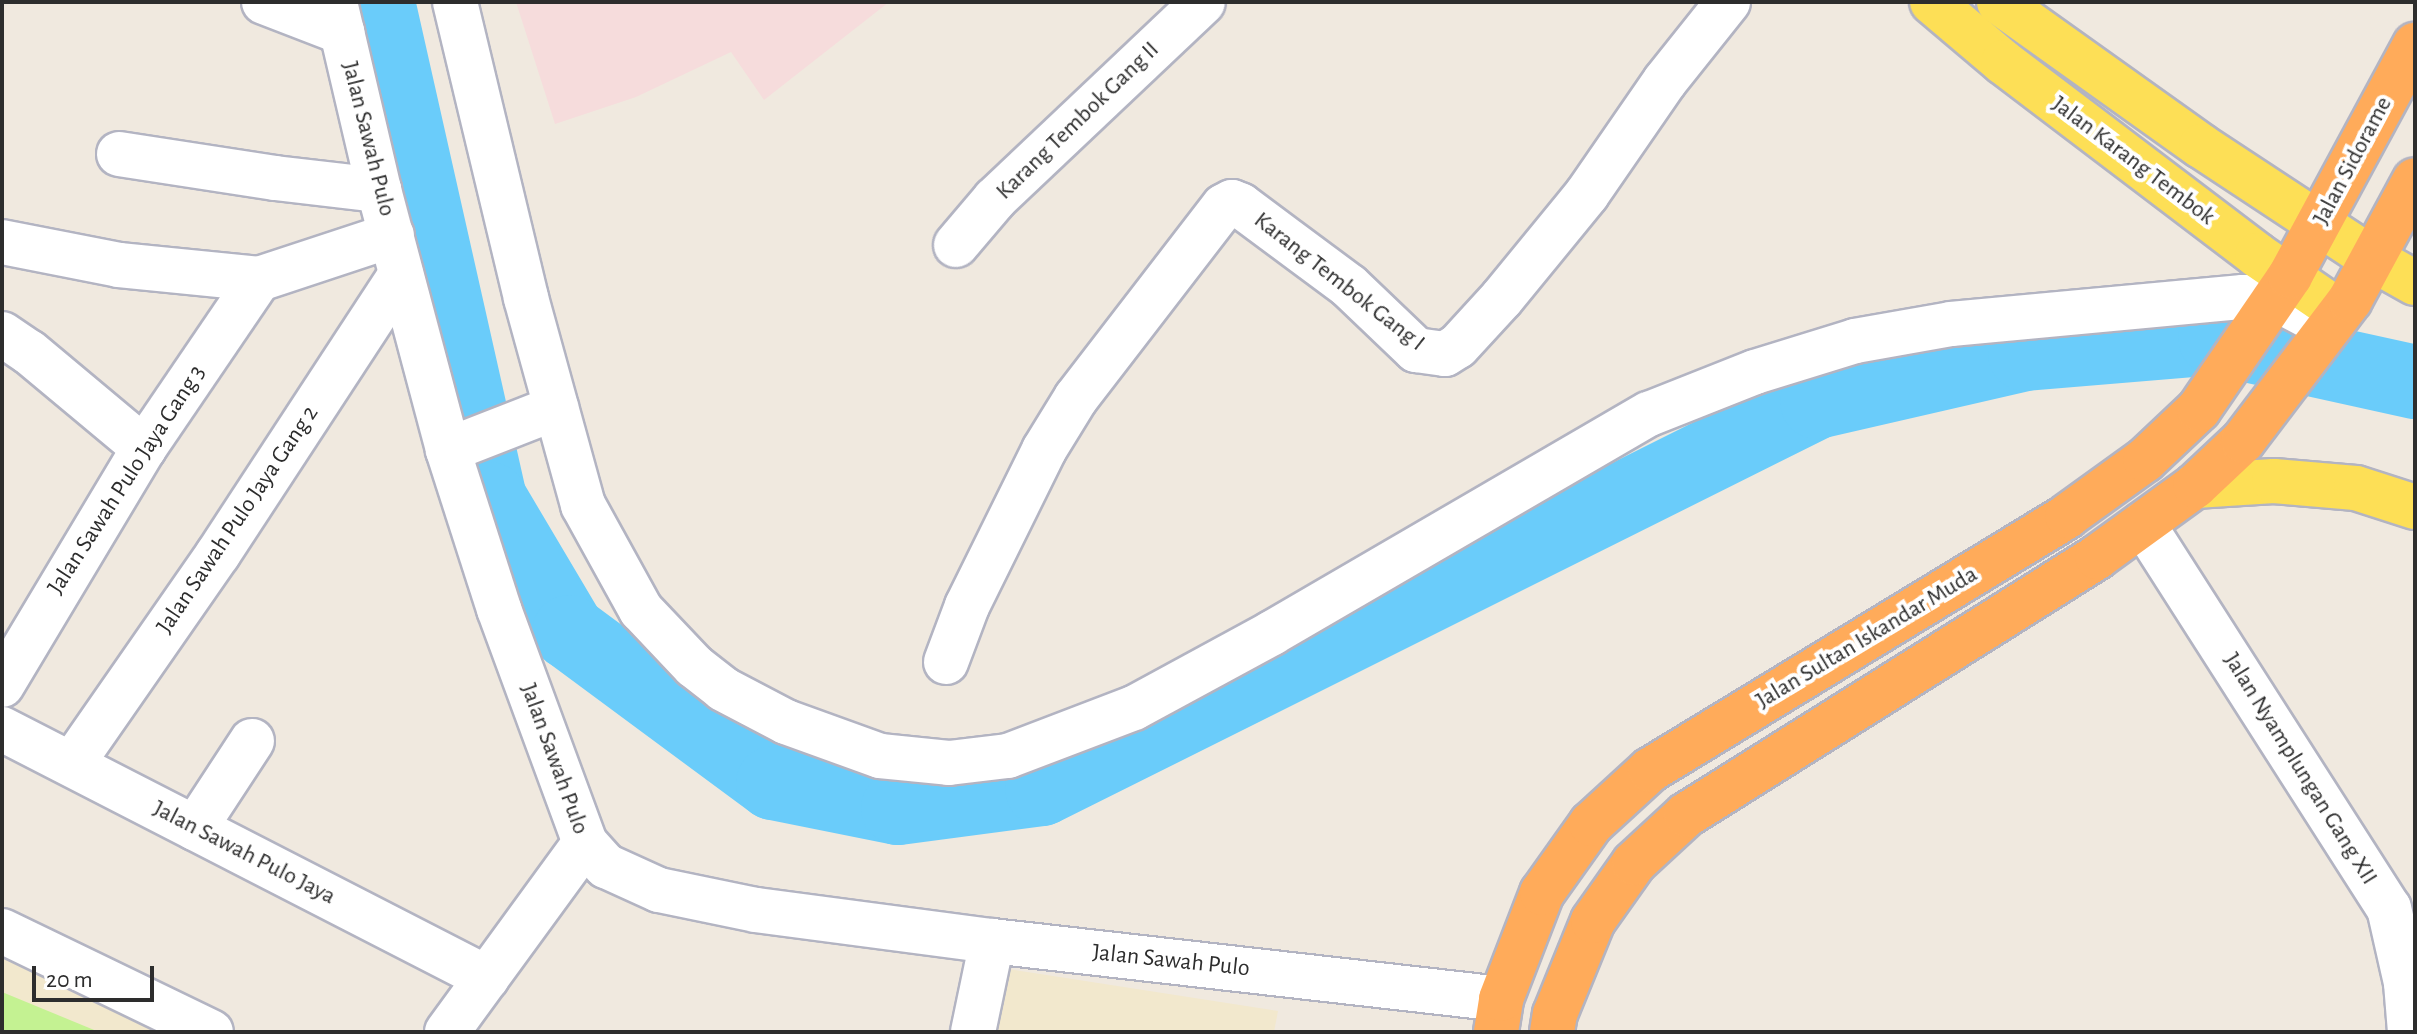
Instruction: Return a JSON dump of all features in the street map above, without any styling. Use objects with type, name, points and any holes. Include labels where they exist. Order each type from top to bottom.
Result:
[{"type":"highway","name":"Jalan Sidorame","points":[[2274,299],[2320,225],[2415,45]]},
{"type":"highway","points":[[1552,1032],[1555,1014],[1593,921],[1634,863],[1686,815],[2097,557],[2195,486],[2243,441],[2374,260],[2415,180]]},
{"type":"highway","name":"Jalan Sultan Iskandar Muda","points":[[1498,1016],[1542,893],[1591,824],[1650,770],[2067,516],[2145,460],[2199,409],[2233,365],[2274,299]]},
{"type":"main road","name":"Jalan Karang Tembok","points":[[1932,2],[2274,299]]},
{"type":"main road","name":"Jalan Karang Tembok","points":[[2017,8],[2320,225],[2415,283]]},
{"type":"main road","points":[[2195,486],[2274,481],[2356,488],[2415,507]]},
{"type":"street","points":[[264,2],[338,17]]},
{"type":"street","points":[[455,2],[526,298],[545,412],[583,505],[641,610],[694,666],[723,689],[786,722],[880,756],[949,763],[1008,756],[1134,708],[1272,633],[1649,414],[1755,372],[1855,341],[1951,324],[2232,298],[2274,299],[2329,326]]},
{"type":"street","name":"Karang Tembok Gang II","points":[[956,245],[995,199],[1203,2]]},
{"type":"street","name":"Karang Tembok Gang I","points":[[946,662],[967,606],[1044,450],[1076,398],[1224,206],[1232,202],[1240,205],[1349,286],[1416,350],[1445,354],[1458,346],[1502,298],[1587,194],[1665,81],[1728,2]]},
{"type":"street","points":[[2003,62],[2017,8]]},
{"type":"street","name":"Jalan Sawah Pulo","points":[[338,17],[396,255],[461,445],[499,609],[585,843],[606,866],[659,890],[756,910],[992,941],[1498,1016]]},
{"type":"street","points":[[119,154],[379,190]]},
{"type":"street","points":[[2,242],[119,265],[259,279],[396,255]]},
{"type":"street","name":"Jalan Sawah Pulo Jaya Gang 2","points":[[72,764],[218,554],[396,255]]},
{"type":"street","name":"Jalan Sawah Pulo Jaya Gang 3","points":[[2,685],[144,448],[259,279]]},
{"type":"street","points":[[2,334],[29,352],[144,448]]},
{"type":"street","points":[[461,445],[545,412]]},
{"type":"street","name":"Jalan Nyamplungan Gang XII","points":[[2143,524],[2389,908],[2406,983],[2410,1032]]},
{"type":"street","name":"Jalan Sawah Pulo Jaya","points":[[2,729],[487,978]]},
{"type":"street","points":[[195,828],[252,741]]},
{"type":"street","points":[[447,1032],[585,843]]},
{"type":"street","points":[[2,931],[211,1032]]},
{"type":"street","points":[[973,1032],[992,941]]},
{"type":"shaded area","points":[[516,2],[889,2],[764,100],[731,52],[636,97],[555,124]]},
{"type":"shaded area","points":[[2,938],[189,1032],[2,1032]]},
{"type":"shaded area","points":[[1002,968],[1278,1011],[1274,1032],[989,1032]]},
{"type":"green space","points":[[2,992],[99,1032],[2,1032]]},
{"type":"waterway","points":[[378,2],[490,499],[569,632],[773,783],[898,808],[1042,789],[1817,402],[2025,354],[2215,338],[2415,382]]}]
